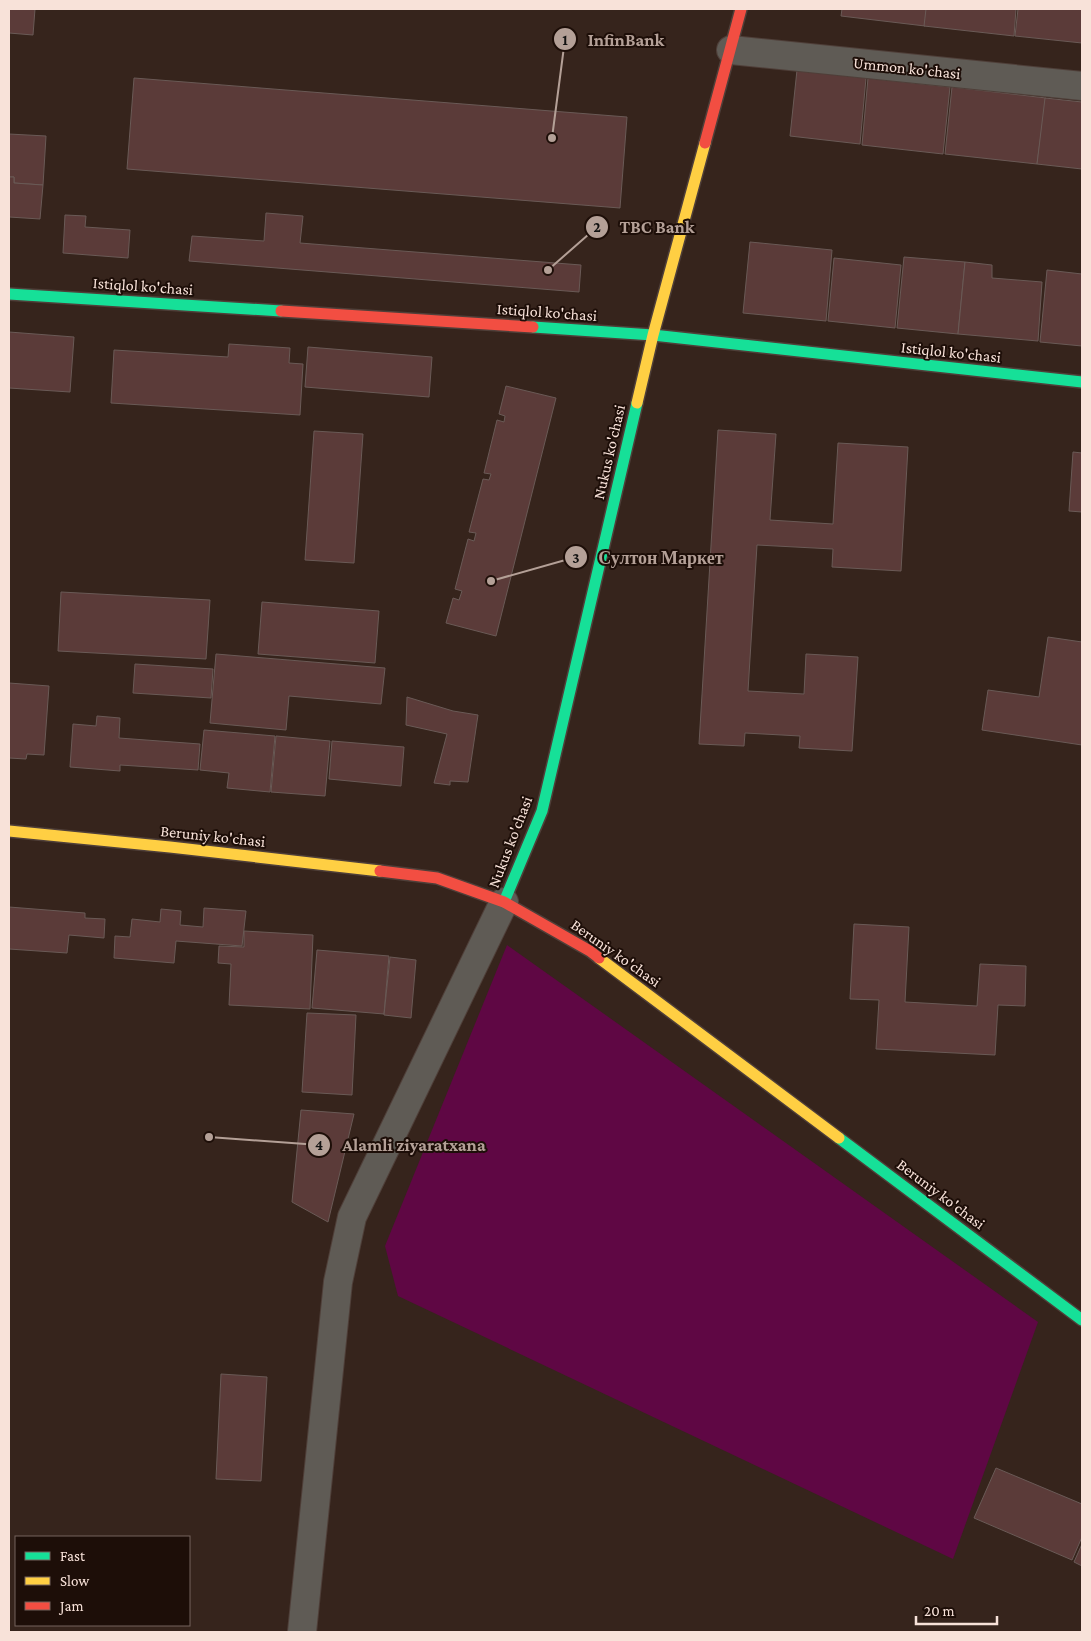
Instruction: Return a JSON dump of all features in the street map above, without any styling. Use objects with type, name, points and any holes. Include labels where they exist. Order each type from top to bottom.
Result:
[{"type":"main road","name":"Nukus ko'chasi","points":[[504,902],[542,811],[653,335],[732,50],[741,9]]},
{"type":"main road","name":"Istiqlol ko'chasi","points":[[9,294],[653,335],[1082,382]]},
{"type":"main road","name":"Beruniy ko'chasi","points":[[9,831],[170,847],[437,878],[504,902],[590,951],[1082,1320]]},
{"type":"street","name":"Ummon ko'chasi","points":[[732,50],[1082,86]]},
{"type":"street","points":[[302,1632],[338,1282],[352,1217],[504,902]]},
{"type":"shaded area","points":[[507,945],[1038,1322],[953,1559],[398,1296],[385,1246]]},
{"type":"building","points":[[9,9],[35,9],[33,35],[9,33]]},
{"type":"building","points":[[842,9],[927,9],[925,26],[841,16]]},
{"type":"building","points":[[926,9],[1016,9],[1014,36],[924,26]]},
{"type":"building","points":[[1018,9],[1082,9],[1082,43],[1015,36]]},
{"type":"building","points":[[797,70],[866,78],[860,144],[790,136]]},
{"type":"building","points":[[134,78],[627,117],[620,208],[127,169]]},
{"type":"building","points":[[868,78],[950,87],[943,154],[862,145]]},
{"type":"building","points":[[952,87],[1046,98],[1037,164],[945,154]]},
{"type":"building","points":[[1045,98],[1082,102],[1082,169],[1037,164]]},
{"type":"building","points":[[9,134],[46,136],[43,185],[14,183],[14,177],[9,177]]},
{"type":"building","points":[[9,177],[14,177],[14,183],[43,185],[40,219],[9,217]]},
{"type":"building","points":[[266,213],[303,216],[300,243],[581,265],[579,292],[189,261],[192,236],[264,241]]},
{"type":"building","points":[[65,215],[86,216],[85,227],[130,230],[128,258],[63,253]]},
{"type":"building","points":[[750,242],[832,250],[826,321],[743,313]]},
{"type":"building","points":[[904,257],[965,262],[958,334],[897,328]]},
{"type":"building","points":[[834,258],[901,265],[895,328],[828,321]]},
{"type":"building","points":[[965,262],[992,265],[992,278],[1042,282],[1038,341],[958,334]]},
{"type":"building","points":[[1047,270],[1082,274],[1082,346],[1040,342]]},
{"type":"building","points":[[9,332],[74,337],[70,392],[9,388]]},
{"type":"building","points":[[229,344],[290,348],[289,363],[303,364],[300,415],[111,403],[114,350],[228,357]]},
{"type":"building","points":[[308,347],[432,357],[429,397],[305,387]]},
{"type":"building","points":[[506,386],[556,398],[496,636],[446,623],[453,598],[459,600],[462,591],[455,589],[468,539],[474,541],[476,533],[469,532],[483,479],[489,480],[491,474],[484,473],[497,420],[504,422],[505,416],[499,414]]},
{"type":"building","points":[[718,430],[776,434],[770,520],[833,524],[838,443],[908,447],[901,571],[832,567],[833,549],[757,545],[748,691],[804,694],[806,654],[858,657],[852,751],[799,748],[800,736],[745,733],[744,746],[699,744]]},
{"type":"building","points":[[314,431],[363,434],[354,563],[305,560]]},
{"type":"building","points":[[1073,452],[1082,453],[1082,512],[1069,511]]},
{"type":"building","points":[[61,592],[210,600],[206,659],[58,651]]},
{"type":"building","points":[[262,602],[379,611],[375,663],[258,654]]},
{"type":"building","points":[[1048,637],[1082,642],[1082,745],[982,730],[988,690],[1039,697]]},
{"type":"building","points":[[216,654],[385,668],[381,704],[289,696],[286,730],[210,723]]},
{"type":"building","points":[[135,664],[213,669],[211,698],[133,693]]},
{"type":"building","points":[[9,683],[49,686],[44,755],[27,754],[26,759],[9,758]]},
{"type":"building","points":[[407,697],[453,711],[478,715],[468,782],[450,781],[450,785],[434,783],[447,734],[406,725]]},
{"type":"building","points":[[97,716],[120,718],[119,738],[200,744],[198,770],[120,765],[120,771],[70,767],[73,724],[96,726]]},
{"type":"building","points":[[204,730],[275,736],[270,792],[227,788],[229,773],[200,770]]},
{"type":"building","points":[[276,736],[330,741],[325,796],[271,792]]},
{"type":"building","points":[[332,741],[404,747],[401,786],[329,779]]},
{"type":"building","points":[[9,907],[85,913],[85,918],[105,919],[104,938],[69,935],[67,953],[9,949]]},
{"type":"building","points":[[204,908],[246,911],[242,946],[176,941],[174,963],[114,958],[115,936],[130,937],[132,919],[160,922],[161,909],[181,911],[180,925],[203,927]]},
{"type":"building","points":[[854,924],[909,927],[905,1002],[977,1006],[980,964],[1026,966],[1025,1006],[998,1005],[995,1055],[876,1049],[879,1000],[850,999]]},
{"type":"building","points":[[244,931],[313,935],[310,1009],[229,1005],[231,964],[218,963],[219,946],[244,947]]},
{"type":"building","points":[[317,950],[389,956],[384,1014],[312,1008]]},
{"type":"building","points":[[390,957],[416,960],[411,1018],[384,1015]]},
{"type":"building","points":[[307,1013],[356,1015],[352,1095],[302,1092]]},
{"type":"building","points":[[301,1110],[354,1114],[328,1222],[292,1202]]},
{"type":"building","points":[[221,1374],[267,1377],[261,1481],[216,1479]]},
{"type":"building","points":[[996,1468],[1082,1504],[1082,1537],[1072,1560],[974,1518]]},
{"type":"building","points":[[1082,1544],[1082,1566],[1074,1562]]},
{"type":"traffic: fast","points":[[9,294],[281,311]]},
{"type":"traffic: fast","points":[[533,327],[653,335],[1082,382]]},
{"type":"traffic: fast","points":[[504,902],[542,811],[637,403]]},
{"type":"traffic: fast","points":[[839,1138],[1082,1320]]},
{"type":"traffic: slow","points":[[637,403],[653,335],[705,143]]},
{"type":"traffic: slow","points":[[9,831],[380,871]]},
{"type":"traffic: slow","points":[[599,958],[839,1138]]},
{"type":"traffic: jam","points":[[705,143],[741,9]]},
{"type":"traffic: jam","points":[[281,311],[533,327]]},
{"type":"traffic: jam","points":[[380,871],[437,878],[504,902],[599,958]]},
{"type":"place","name":"InfinBank","points":[[552,138]]},
{"type":"place","name":"TBC Bank","points":[[548,270]]},
{"type":"place","name":"Султон Маркет","points":[[491,581]]},
{"type":"place","name":"Alamli ziyaratxana","points":[[209,1137]]}]
